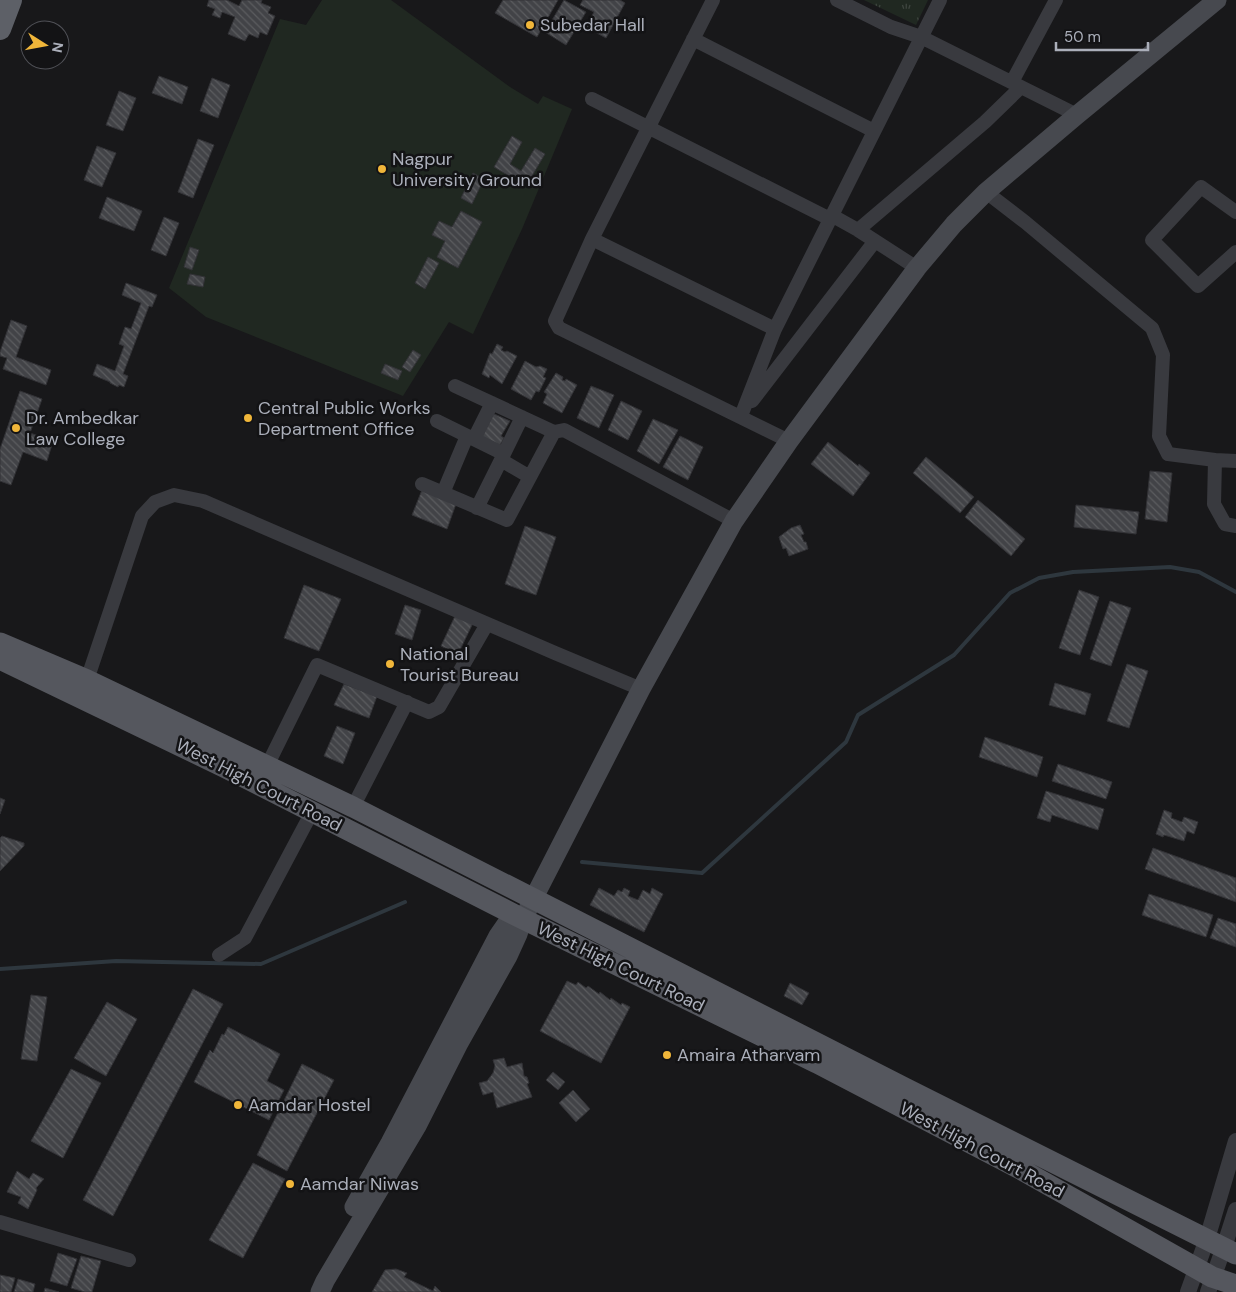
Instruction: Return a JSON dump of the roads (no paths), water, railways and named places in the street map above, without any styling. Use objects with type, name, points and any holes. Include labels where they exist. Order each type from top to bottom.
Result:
[{"type":"highway","points":[[0,5],[2,0]]},
{"type":"highway","points":[[0,28],[11,0]]},
{"type":"main road","points":[[320,1292],[324,1282],[417,1126],[459,1043],[508,956],[518,934],[522,919],[641,689],[734,521],[789,441],[917,268],[954,224],[986,192],[1077,114],[1217,0]]},
{"type":"main road","name":"West High Court Road","points":[[0,643],[87,680],[353,807],[1222,1247]]},
{"type":"main road","name":"West High Court Road","points":[[0,659],[216,763],[522,919],[824,1067],[1022,1170],[1206,1279],[1236,1285]]},
{"type":"main road","points":[[308,1292],[390,1143],[498,936],[506,923],[522,919]]},
{"type":"street","points":[[713,0],[592,239],[555,321],[559,328],[742,413],[789,441]]},
{"type":"street","points":[[837,0],[891,27],[921,37],[1077,114]]},
{"type":"street","points":[[742,413],[775,329],[940,0]]},
{"type":"street","points":[[858,230],[985,122],[1016,84],[1056,0]]},
{"type":"street","points":[[693,39],[874,131]]},
{"type":"street","points":[[592,99],[858,230],[917,268]]},
{"type":"street","points":[[1236,212],[1201,188],[1152,240],[1198,286],[1236,252]]},
{"type":"street","points":[[986,192],[1025,222],[1152,328],[1163,355],[1159,436],[1168,454],[1236,461]]},
{"type":"street","points":[[592,239],[775,329]]},
{"type":"street","points":[[742,413],[875,241]]},
{"type":"street","points":[[454,386],[554,432],[564,430],[734,521]]},
{"type":"street","points":[[443,493],[471,438],[492,403]]},
{"type":"street","points":[[477,508],[522,417]]},
{"type":"street","points":[[437,420],[503,457],[530,477]]},
{"type":"street","points":[[422,484],[507,520],[554,432]]},
{"type":"street","points":[[1215,460],[1214,504],[1225,524],[1236,526]]},
{"type":"street","points":[[87,680],[142,516],[155,502],[174,495],[203,501],[641,689]]},
{"type":"street","points":[[267,766],[317,665],[429,712],[439,707],[487,624]]},
{"type":"street","points":[[353,807],[407,702]]},
{"type":"street","points":[[219,956],[245,938],[312,812]]},
{"type":"street","points":[[1222,1247],[1236,1141]]},
{"type":"street","points":[[1188,1292],[1206,1279],[1222,1247],[1236,1210]]},
{"type":"street","points":[[0,1222],[129,1260]]},
{"type":"waterway","points":[[582,862],[702,873],[846,742],[858,715],[954,655],[1010,593],[1039,578],[1073,572],[1170,567],[1199,572],[1236,592]]},
{"type":"waterway","points":[[0,969],[116,961],[261,964],[405,902]]},
{"type":"place","name":"Subedar Hall","points":[[530,25]]},
{"type":"place","name":"Nagpur University Ground","points":[[382,169]]},
{"type":"place","name":"Central Public Works Department Office","points":[[248,418]]},
{"type":"place","name":"Dr. Ambedkar Law College","points":[[16,428]]},
{"type":"place","name":"National Tourist Bureau","points":[[390,664]]},
{"type":"place","name":"Amaira Atharvam","points":[[667,1055]]},
{"type":"place","name":"Aamdar Hostel","points":[[238,1105]]},
{"type":"place","name":"Aamdar Niwas","points":[[290,1184]]}]
